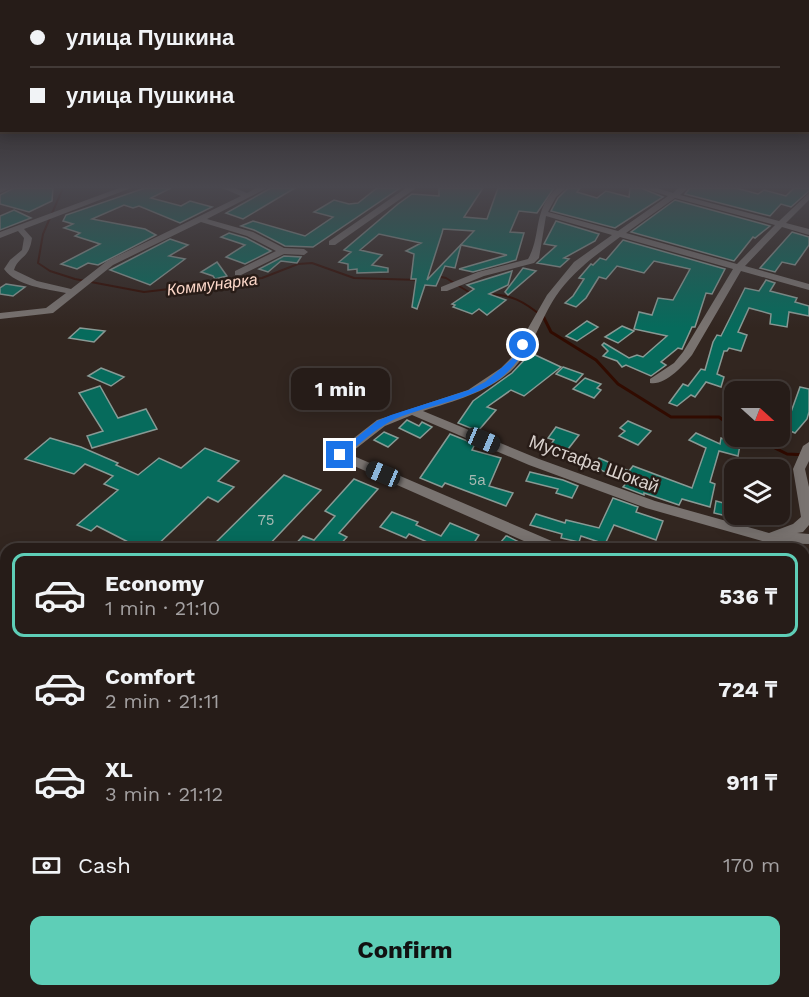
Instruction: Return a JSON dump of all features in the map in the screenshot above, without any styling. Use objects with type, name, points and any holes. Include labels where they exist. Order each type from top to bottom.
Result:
[{"type":"street","points":[[25,235],[28,238],[26,251],[5,270],[34,283],[74,289]]},
{"type":"street","points":[[0,316],[49,311],[74,289],[110,263],[168,235]]},
{"type":"street","points":[[251,235],[282,251],[304,252]]},
{"type":"street","points":[[332,243],[344,235]]},
{"type":"street","points":[[451,286],[531,261],[538,235]]},
{"type":"street","points":[[542,543],[340,455],[381,423],[472,392],[488,384],[516,360],[552,295],[577,264],[621,235],[809,287]]},
{"type":"street","points":[[654,381],[678,365],[688,354],[738,268],[771,235]]},
{"type":"street","points":[[238,273],[282,251]]},
{"type":"street","name":"Мустафа Шокай","points":[[412,411],[534,462],[651,505],[769,538],[809,539]]},
{"type":"street","points":[[769,538],[798,528],[808,518],[799,469],[808,447]]},
{"type":"building","points":[[156,235],[98,265],[88,263],[77,269],[61,264],[100,244],[75,236]]},
{"type":"building","points":[[234,235],[271,251],[245,264],[226,257],[245,245],[221,237]]},
{"type":"building","points":[[263,235],[300,235],[331,235],[313,247],[285,246]]},
{"type":"building","points":[[362,235],[378,235],[360,250],[382,255],[372,265],[388,268],[388,272],[357,273],[357,269],[348,270],[348,264],[339,262],[351,252],[344,250]]},
{"type":"building","points":[[381,235],[441,235],[427,280],[471,235],[524,235],[516,260],[473,272],[459,269],[507,255],[461,245],[455,268],[445,266],[436,286],[425,285],[417,309],[412,307],[416,279],[411,279],[414,254],[406,251],[421,243]]},
{"type":"building","points":[[549,235],[599,235],[595,241],[564,258],[569,259],[560,267],[537,263],[556,246],[544,244]]},
{"type":"building","points":[[640,235],[759,235],[753,237],[734,261]]},
{"type":"building","points":[[790,235],[809,237],[809,245],[795,265],[782,262],[775,272],[760,268]]},
{"type":"building","points":[[170,239],[188,245],[169,256],[185,259],[150,285],[110,270]]},
{"type":"building","points":[[623,240],[725,269],[712,294],[706,293],[695,327],[692,327],[682,349],[678,348],[661,362],[666,365],[651,376],[626,365],[622,367],[617,361],[603,356],[608,351],[602,345],[604,343],[629,358],[637,355],[643,357],[667,336],[634,329],[639,312],[652,315],[658,298],[673,300],[690,269],[654,261],[644,273],[617,266],[606,279],[599,277],[586,298],[576,307],[565,303],[573,296],[584,279],[579,278],[591,264],[593,265],[600,258],[606,260]]},
{"type":"building","points":[[284,256],[301,257],[297,263],[281,261],[268,272],[259,269]]},
{"type":"building","points":[[217,262],[227,276],[215,279],[201,272]]},
{"type":"building","points":[[523,268],[536,271],[508,295],[505,292]]},
{"type":"building","points":[[512,271],[508,285],[489,294],[506,300],[487,315],[479,309],[472,314],[453,307],[455,305],[452,304],[474,289],[467,285]]},
{"type":"building","points":[[766,280],[775,283],[770,291],[797,298],[795,302],[809,306],[809,316],[789,312],[787,327],[770,324],[771,314],[749,308],[738,332],[747,335],[741,351],[729,348],[724,351],[717,374],[724,377],[721,387],[706,382],[695,397],[691,395],[677,406],[669,403],[683,384],[688,386],[701,369],[705,370],[713,342],[717,335],[721,336],[745,288],[759,291]]},
{"type":"building","points":[[6,284],[25,287],[13,296],[0,294],[0,288]]},
{"type":"building","points":[[587,321],[598,327],[577,341],[566,336]]},
{"type":"building","points":[[622,326],[634,331],[618,343],[605,337]]},
{"type":"building","points":[[80,328],[105,331],[94,342],[69,338]]},
{"type":"building","points":[[531,353],[561,367],[524,396],[511,390],[487,407],[496,410],[478,431],[458,423],[473,401],[512,373]]},
{"type":"building","points":[[563,367],[583,374],[576,382],[556,374]]},
{"type":"building","points":[[101,368],[124,377],[111,386],[88,376]]},
{"type":"building","points":[[585,378],[601,384],[597,388],[601,390],[594,398],[573,389]]},
{"type":"building","points":[[100,386],[118,418],[146,409],[157,429],[92,448],[87,436],[103,431],[79,393]]},
{"type":"building","points":[[800,387],[809,389],[807,419],[795,433],[790,431],[791,412]]},
{"type":"building","points":[[407,420],[419,426],[422,422],[432,427],[420,438],[399,428]]},
{"type":"building","points":[[628,421],[651,431],[638,445],[619,436],[625,431],[620,428]]},
{"type":"building","points":[[556,427],[579,435],[565,453],[549,447],[554,440],[548,438]]},
{"type":"building","points":[[384,432],[398,438],[388,447],[374,440]]},
{"type":"building","points":[[696,433],[720,444],[721,438],[724,439],[724,447],[740,447],[738,456],[719,451],[710,482],[715,484],[710,507],[682,499],[679,505],[644,493],[644,495],[623,487],[628,481],[593,467],[599,458],[629,471],[633,466],[692,488],[706,448],[689,440]]},
{"type":"building","points":[[450,434],[475,444],[472,450],[501,458],[489,486],[513,493],[506,506],[445,483],[442,487],[420,478]]},
{"type":"building","points":[[50,438],[81,447],[118,463],[116,465],[138,475],[159,458],[181,468],[205,448],[239,461],[218,481],[234,487],[218,502],[208,497],[159,543],[130,543],[97,526],[91,531],[77,525],[118,490],[104,484],[113,476],[85,464],[74,474],[25,459]]},
{"type":"building","points":[[530,472],[578,486],[572,498],[556,493],[558,489],[526,481]]},
{"type":"building","points":[[284,475],[321,490],[271,543],[215,543]]},
{"type":"building","points":[[354,479],[378,489],[339,533],[347,537],[342,543],[297,543],[303,536],[314,540],[335,516],[325,511]]},
{"type":"building","points":[[613,498],[638,507],[636,512],[663,521],[656,540],[614,525],[605,543],[581,536],[579,542],[561,538],[562,534],[530,525],[536,514],[565,523],[566,520],[599,528]]},
{"type":"building","points":[[716,501],[724,503],[724,515],[714,513]]},
{"type":"building","points":[[392,512],[418,522],[416,525],[441,536],[450,523],[479,535],[474,543],[429,543],[409,534],[406,538],[380,527]]},
{"type":"building","points":[[507,536],[521,543],[500,543]]},
{"type":"waterway","name":"Коммунарка","points":[[43,235],[38,263],[50,271],[75,279],[144,292],[262,278],[298,264],[312,263],[354,278],[420,280]]},
{"type":"waterway","name":"Коммунарка","points":[[436,276],[446,278],[472,294]]},
{"type":"waterway","name":"Коммунарка","points":[[485,294],[502,295],[517,300],[544,318]]},
{"type":"waterway","name":"Коммунарка","points":[[544,318],[551,332],[596,360],[618,384],[671,417],[719,417],[724,421]]},
{"type":"waterway","name":"Коммунарка","points":[[773,447],[787,454],[809,455]]},
{"type":"route","points":[[340,455],[381,423],[472,392],[488,384],[516,360],[523,345]]}]
